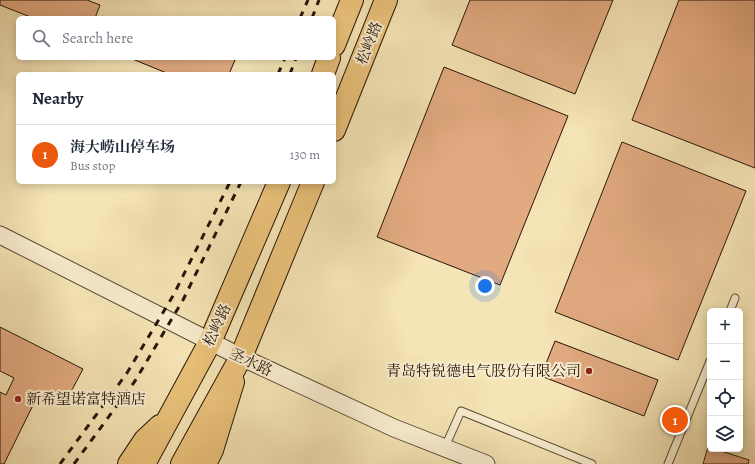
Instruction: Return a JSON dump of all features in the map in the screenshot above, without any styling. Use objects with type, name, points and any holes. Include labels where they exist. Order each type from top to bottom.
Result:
[{"type":"main road","points":[[336,40],[352,0]]},
{"type":"main road","name":"松岭路","points":[[336,125],[386,0]]},
{"type":"main road","points":[[323,72],[328,60]]},
{"type":"main road","name":"松岭路","points":[[144,464],[210,342],[278,184]]},
{"type":"main road","points":[[205,464],[212,450],[241,357],[312,184]]},
{"type":"main road","points":[[182,464],[241,357]]},
{"type":"main road","points":[[129,464],[145,440],[170,416]]},
{"type":"street","name":"圣水路","points":[[0,235],[241,357],[394,428],[486,464]]},
{"type":"lane","points":[[731,308],[735,298]]},
{"type":"lane","points":[[668,464],[707,368]]},
{"type":"lane","points":[[445,447],[461,412],[592,464]]},
{"type":"building","points":[[0,0],[87,0],[100,5],[96,16],[28,16],[0,5]]},
{"type":"building","points":[[470,0],[613,0],[575,94],[452,45]]},
{"type":"building","points":[[679,0],[755,0],[755,168],[632,120]]},
{"type":"building","points":[[135,60],[235,60],[230,72],[164,72]]},
{"type":"building","points":[[444,67],[568,116],[500,285],[377,237]]},
{"type":"building","points":[[622,142],[746,191],[678,360],[555,312]]},
{"type":"building","name":"新希望诺富特酒店","points":[[0,327],[83,369],[65,403],[40,391],[4,464],[0,464],[0,392],[6,395],[14,378],[0,371]]},
{"type":"building","points":[[555,341],[658,380],[644,416],[541,376]]},
{"type":"building","points":[[707,450],[707,452],[724,452],[749,460],[748,464],[703,464]]},
{"type":"railway","points":[[301,16],[308,0]]},
{"type":"railway","points":[[313,16],[319,0]]},
{"type":"railway","points":[[279,72],[284,60]]},
{"type":"railway","points":[[291,72],[295,60]]},
{"type":"railway","points":[[60,464],[127,373],[174,294],[229,184]]},
{"type":"railway","points":[[74,464],[135,381],[183,300],[240,184]]},
{"type":"place","name":"青岛特锐德电气股份有限公司","points":[[589,371]]},
{"type":"place","name":"新希望诺富特酒店","points":[[18,399]]},
{"type":"place","name":"海大崂山停车场","points":[[675,420]]}]
